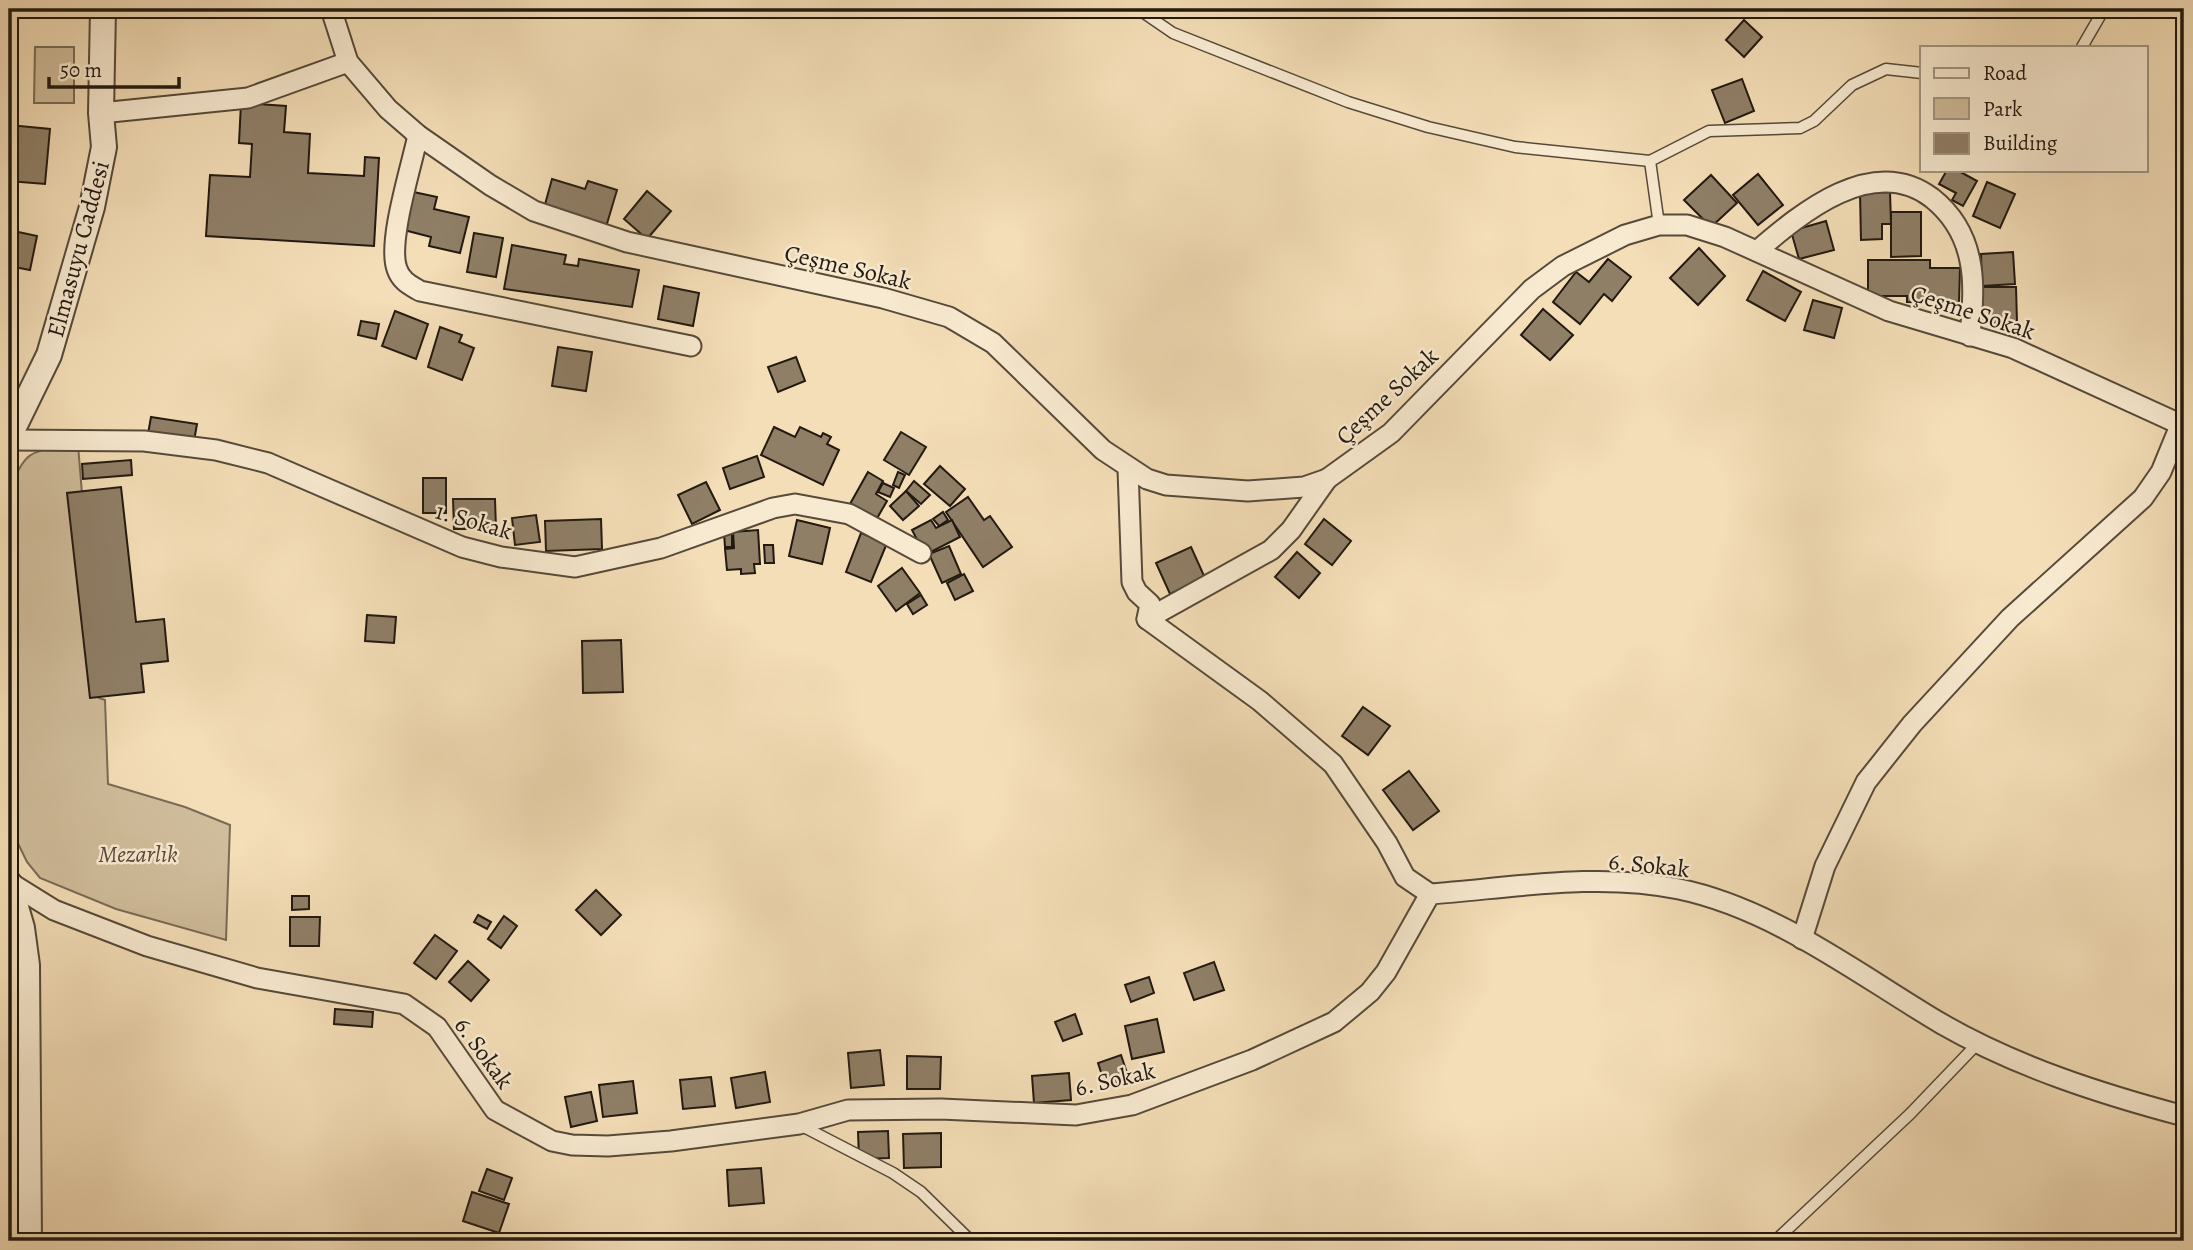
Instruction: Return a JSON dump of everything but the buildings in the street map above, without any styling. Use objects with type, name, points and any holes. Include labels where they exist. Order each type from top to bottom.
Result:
[{"type":"street","name":"Elmasuyu Caddesi","points":[[9,438],[49,355],[71,286],[104,147],[101,113],[103,9]]},
{"type":"street","name":"Çeşme Sokak","points":[[331,9],[348,62],[369,90],[418,135],[490,185],[534,211],[627,242],[883,298],[949,317],[993,343],[1083,433],[1128,469],[1147,480],[1199,489],[1279,490],[1327,480],[1391,433],[1532,289],[1563,266],[1625,234],[1659,225],[1687,225],[1757,251],[1889,311],[2013,348],[2183,423]]},
{"type":"street","points":[[101,113],[248,98],[348,62]]},
{"type":"street","points":[[418,135],[398,225],[395,252],[396,269],[405,283],[419,291],[691,346]]},
{"type":"street","points":[[1757,251],[1810,209],[1850,190],[1885,181],[1913,187],[1943,207],[1957,225],[1966,244],[1970,264],[1970,336]]},
{"type":"street","points":[[1802,939],[1825,866],[1866,782],[1912,724],[2010,618],[2143,498],[2161,472],[2183,423]]},
{"type":"street","name":"1. Sokak","points":[[9,438],[144,441],[216,450],[268,463],[462,547],[501,557],[575,567],[661,548],[773,508],[795,504],[849,514],[921,554]]},
{"type":"street","points":[[1128,469],[1132,582],[1137,592],[1150,604],[1147,619]]},
{"type":"street","points":[[1147,619],[1271,550],[1291,530],[1327,480]]},
{"type":"street","points":[[1147,619],[1260,701],[1333,764],[1387,843],[1405,877],[1430,894]]},
{"type":"street","points":[[9,883],[22,928],[27,965],[29,1241]]},
{"type":"street","name":"6. Sokak","points":[[9,883],[54,910],[147,946],[257,978],[404,1004],[437,1027],[495,1110],[552,1141],[608,1146],[800,1124],[848,1110],[941,1109],[1076,1115],[1104,1112],[1252,1060],[1334,1022],[1370,992],[1386,972],[1430,894],[1543,884],[1646,885],[1704,896],[1802,939],[1978,1043],[2102,1093],[2184,1116]]},
{"type":"lane","points":[[1138,9],[1173,33],[1348,102],[1429,127],[1516,147],[1650,162],[1709,131],[1800,128],[1814,121],[1852,85],[1886,69],[1920,73]]},
{"type":"lane","points":[[2083,46],[2104,9]]},
{"type":"lane","points":[[1650,162],[1659,225]]},
{"type":"lane","points":[[1774,1241],[1910,1114],[1978,1043]]},
{"type":"lane","points":[[800,1124],[893,1173],[921,1192],[971,1241]]},
{"type":"green space","points":[[35,47],[74,47],[74,103],[34,103]]},
{"type":"green space","name":"Mezarlık","points":[[78,445],[99,698],[105,700],[108,784],[185,807],[230,825],[226,940],[116,909],[40,878],[27,862],[9,825],[10,490],[21,465],[34,453]]}]
